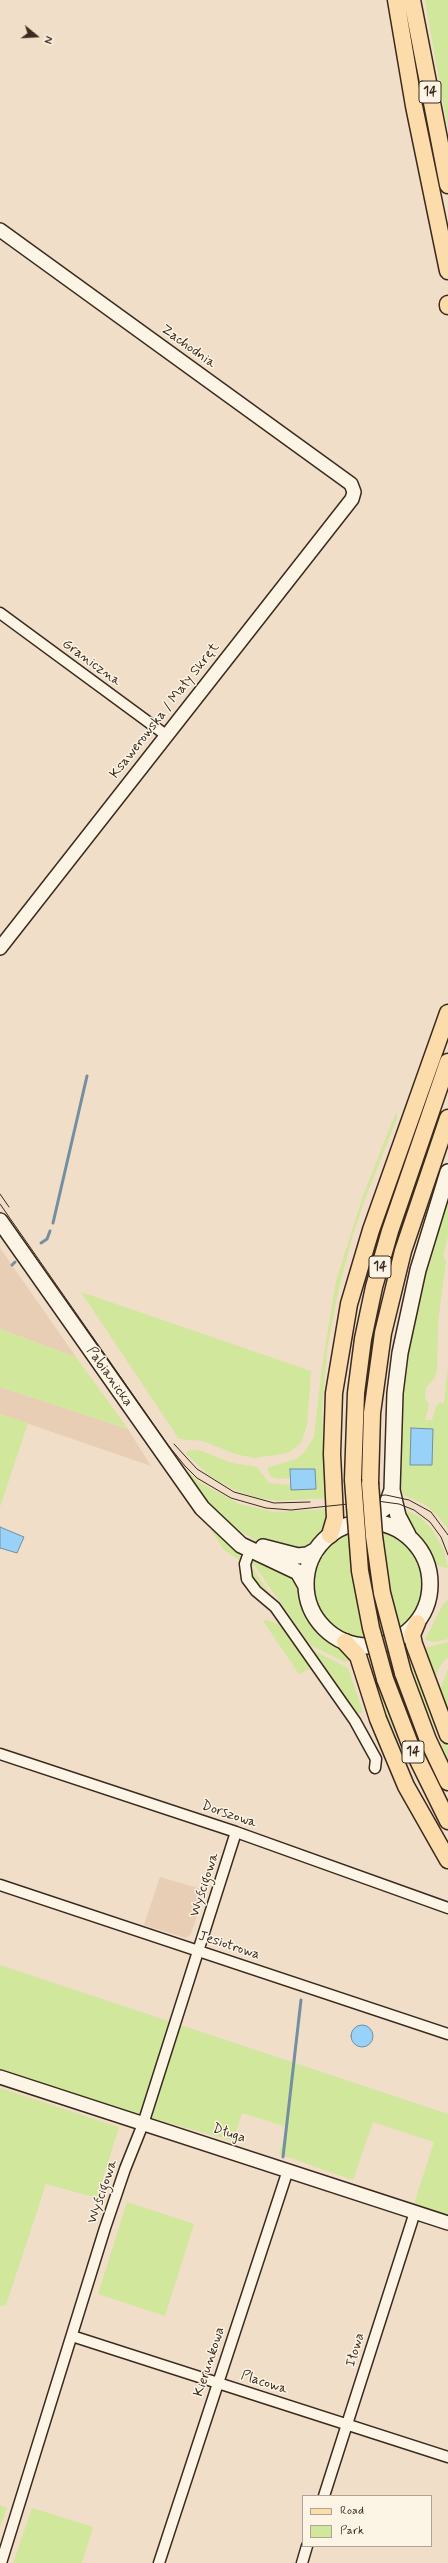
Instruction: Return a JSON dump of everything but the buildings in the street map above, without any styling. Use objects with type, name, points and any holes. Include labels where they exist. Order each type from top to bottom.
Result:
[{"type":"main road","name":"14","points":[[396,0],[414,106],[448,271]]},
{"type":"main road","name":"14","points":[[412,0],[448,185]]},
{"type":"main road","points":[[330,1535],[335,1518],[332,1454],[334,1393],[349,1304],[371,1230],[448,1013]]},
{"type":"main road","name":"14","points":[[448,1062],[390,1231],[374,1287],[363,1339],[356,1393],[352,1480],[360,1571],[371,1628],[385,1679],[410,1744],[448,1821]]},
{"type":"main road","name":"14","points":[[448,1118],[403,1251],[383,1333],[372,1413],[370,1483],[380,1577],[403,1673],[428,1740],[448,1782]]},
{"type":"main road","points":[[448,1172],[418,1270],[400,1353],[393,1428],[392,1490],[398,1516],[409,1537],[424,1556],[430,1580],[428,1601],[412,1635],[448,1735]]},
{"type":"main road","name":"Pabianicka","points":[[0,1220],[194,1498],[235,1541],[250,1550],[295,1570],[302,1575],[306,1586]]},
{"type":"main road","points":[[366,1522],[386,1508],[392,1490]]},
{"type":"main road","points":[[409,1537],[384,1524],[366,1522],[349,1525],[330,1535],[316,1550],[310,1564],[306,1586],[311,1608],[317,1618],[330,1633],[345,1642],[358,1656],[378,1719],[406,1786],[448,1860]]},
{"type":"main road","name":"Pabianicka","points":[[223,1529],[257,1545],[281,1553],[302,1556],[316,1550]]},
{"type":"main road","points":[[345,1642],[365,1646],[385,1643],[404,1634],[417,1623]]},
{"type":"street","name":"Zachodnia","points":[[0,230],[351,484],[354,492]]},
{"type":"street","name":"Ksawerowska / Mały Skręt","points":[[0,948],[347,505],[354,492]]},
{"type":"street","name":"Graniczna","points":[[0,613],[166,735]]},
{"type":"street","points":[[250,1550],[245,1564],[247,1579],[256,1590],[275,1607],[355,1721],[376,1760],[375,1768]]},
{"type":"street","name":"Dorszowa","points":[[0,1754],[236,1832],[448,1908]]},
{"type":"street","name":"Wyścigowa","points":[[1,2563],[124,2169],[143,2124],[236,1832]]},
{"type":"street","name":"Jesiotrowa","points":[[0,1885],[448,2034]]},
{"type":"street","name":"Długa","points":[[0,2077],[448,2223]]},
{"type":"street","name":"Kierunkowa","points":[[158,2563],[288,2170]]},
{"type":"street","name":"Iłowa","points":[[324,2495],[415,2212]]},
{"type":"street","name":"Placowa","points":[[72,2336],[448,2457]]},
{"type":"street","points":[[302,2563],[308,2547]]},
{"type":"shaded area","points":[[0,1248],[76,1357],[0,1329]]},
{"type":"shaded area","points":[[0,1387],[128,1429],[151,1466],[0,1414]]},
{"type":"shaded area","points":[[160,1877],[205,1890],[191,1934],[186,1938],[144,1925]]},
{"type":"green space","points":[[425,0],[448,0],[448,127],[446,119]]},
{"type":"green space","points":[[396,1112],[397,1118],[365,1199],[352,1238],[339,1288],[327,1350],[322,1410],[325,1498],[278,1501],[254,1497],[233,1489],[210,1476],[185,1453],[190,1450],[199,1450],[232,1463],[257,1467],[269,1483],[291,1485],[292,1490],[291,1478],[278,1479],[271,1477],[267,1468],[296,1459],[304,1453],[314,1437],[322,1367],[336,1281],[363,1196]]},
{"type":"green space","points":[[448,1196],[448,1236],[443,1257],[446,1261],[438,1322],[437,1372],[434,1379],[426,1387],[425,1399],[429,1405],[425,1420],[432,1420],[436,1406],[439,1403],[444,1403],[448,1367],[448,1529],[437,1515],[424,1504],[399,1493],[402,1404],[408,1354],[431,1250]]},
{"type":"green space","points":[[81,1292],[311,1371],[307,1425],[301,1443],[288,1453],[254,1458],[235,1454],[203,1441],[179,1439]]},
{"type":"green space","points":[[0,1329],[76,1357],[128,1429],[0,1387]]},
{"type":"green space","points":[[0,1414],[28,1423],[0,1507]]},
{"type":"green space","points":[[176,1460],[199,1482],[239,1504],[274,1512],[328,1509],[329,1519],[324,1532],[305,1550],[255,1540],[227,1523],[211,1509]]},
{"type":"green space","points":[[400,1507],[420,1517],[432,1529],[444,1550],[448,1568],[438,1566],[433,1561],[424,1544],[408,1528]]},
{"type":"green space","points":[[205,1521],[223,1538],[239,1550],[241,1561],[224,1550]]},
{"type":"green space","points":[[369,1528],[390,1532],[408,1545],[421,1563],[425,1584],[421,1605],[408,1623],[390,1636],[369,1640],[348,1636],[330,1623],[317,1605],[313,1584],[317,1563],[330,1545],[348,1532]]},
{"type":"green space","points":[[254,1559],[290,1571],[301,1591],[310,1619],[321,1632],[340,1646],[353,1661],[345,1662],[310,1645],[255,1566],[249,1564]]},
{"type":"green space","points":[[248,1567],[253,1569],[275,1601],[263,1592],[251,1578]]},
{"type":"green space","points":[[448,1600],[448,1639],[434,1642],[425,1640],[443,1604]]},
{"type":"green space","points":[[267,1620],[282,1626],[312,1667],[310,1669],[299,1674],[263,1621]]},
{"type":"green space","points":[[409,1639],[410,1645],[405,1650],[371,1659],[365,1658],[363,1652],[385,1649]]},
{"type":"green space","points":[[448,1642],[448,1657],[440,1666],[434,1681],[425,1648]]},
{"type":"green space","points":[[309,1648],[348,1668],[363,1713],[354,1713]]},
{"type":"green space","points":[[413,1652],[448,1749],[448,1759],[421,1695],[407,1653]]},
{"type":"green space","points":[[370,1664],[403,1756],[421,1795],[448,1842],[448,1849],[407,1776],[366,1665]]},
{"type":"green space","points":[[448,1669],[448,1719],[440,1690]]},
{"type":"green space","points":[[0,1965],[448,2114],[448,2218],[413,2207],[434,2142],[373,2122],[353,2180],[279,2154],[287,2127],[242,2113],[233,2141],[137,2114],[0,2069]]},
{"type":"green space","points":[[0,2088],[119,2127],[97,2198],[46,2184],[6,2305],[0,2306]]},
{"type":"green space","points":[[127,2202],[194,2224],[165,2316],[98,2294]]},
{"type":"green space","points":[[0,2505],[7,2508],[0,2527]]},
{"type":"green space","points":[[32,2508],[93,2527],[82,2563],[13,2563]]},
{"type":"water","points":[[411,1428],[433,1429],[432,1465],[410,1465]]},
{"type":"water","points":[[290,1469],[315,1469],[316,1489],[291,1490]]},
{"type":"water","points":[[0,1527],[24,1537],[17,1553],[0,1548]]},
{"type":"water","points":[[358,2025],[366,2025],[373,2032],[373,2040],[366,2047],[358,2047],[351,2040],[351,2032]]},
{"type":"waterway","points":[[53,1223],[87,1076]]},
{"type":"waterway","points":[[41,1243],[47,1239],[50,1231]]},
{"type":"waterway","points":[[12,1265],[15,1262]]},
{"type":"waterway","points":[[283,2157],[301,2000]]},
{"type":"tram line","points":[[0,1194],[9,1207]]},
{"type":"tram line","points":[[0,1204],[168,1445],[197,1478],[231,1498],[266,1508],[291,1510],[377,1501],[399,1504],[414,1510],[430,1522],[441,1537],[448,1555]]},
{"type":"tram line","points":[[174,1444],[197,1469],[234,1492],[274,1503],[310,1502]]},
{"type":"tram line","points":[[358,1497],[386,1495],[409,1500],[431,1512],[448,1535]]}]
